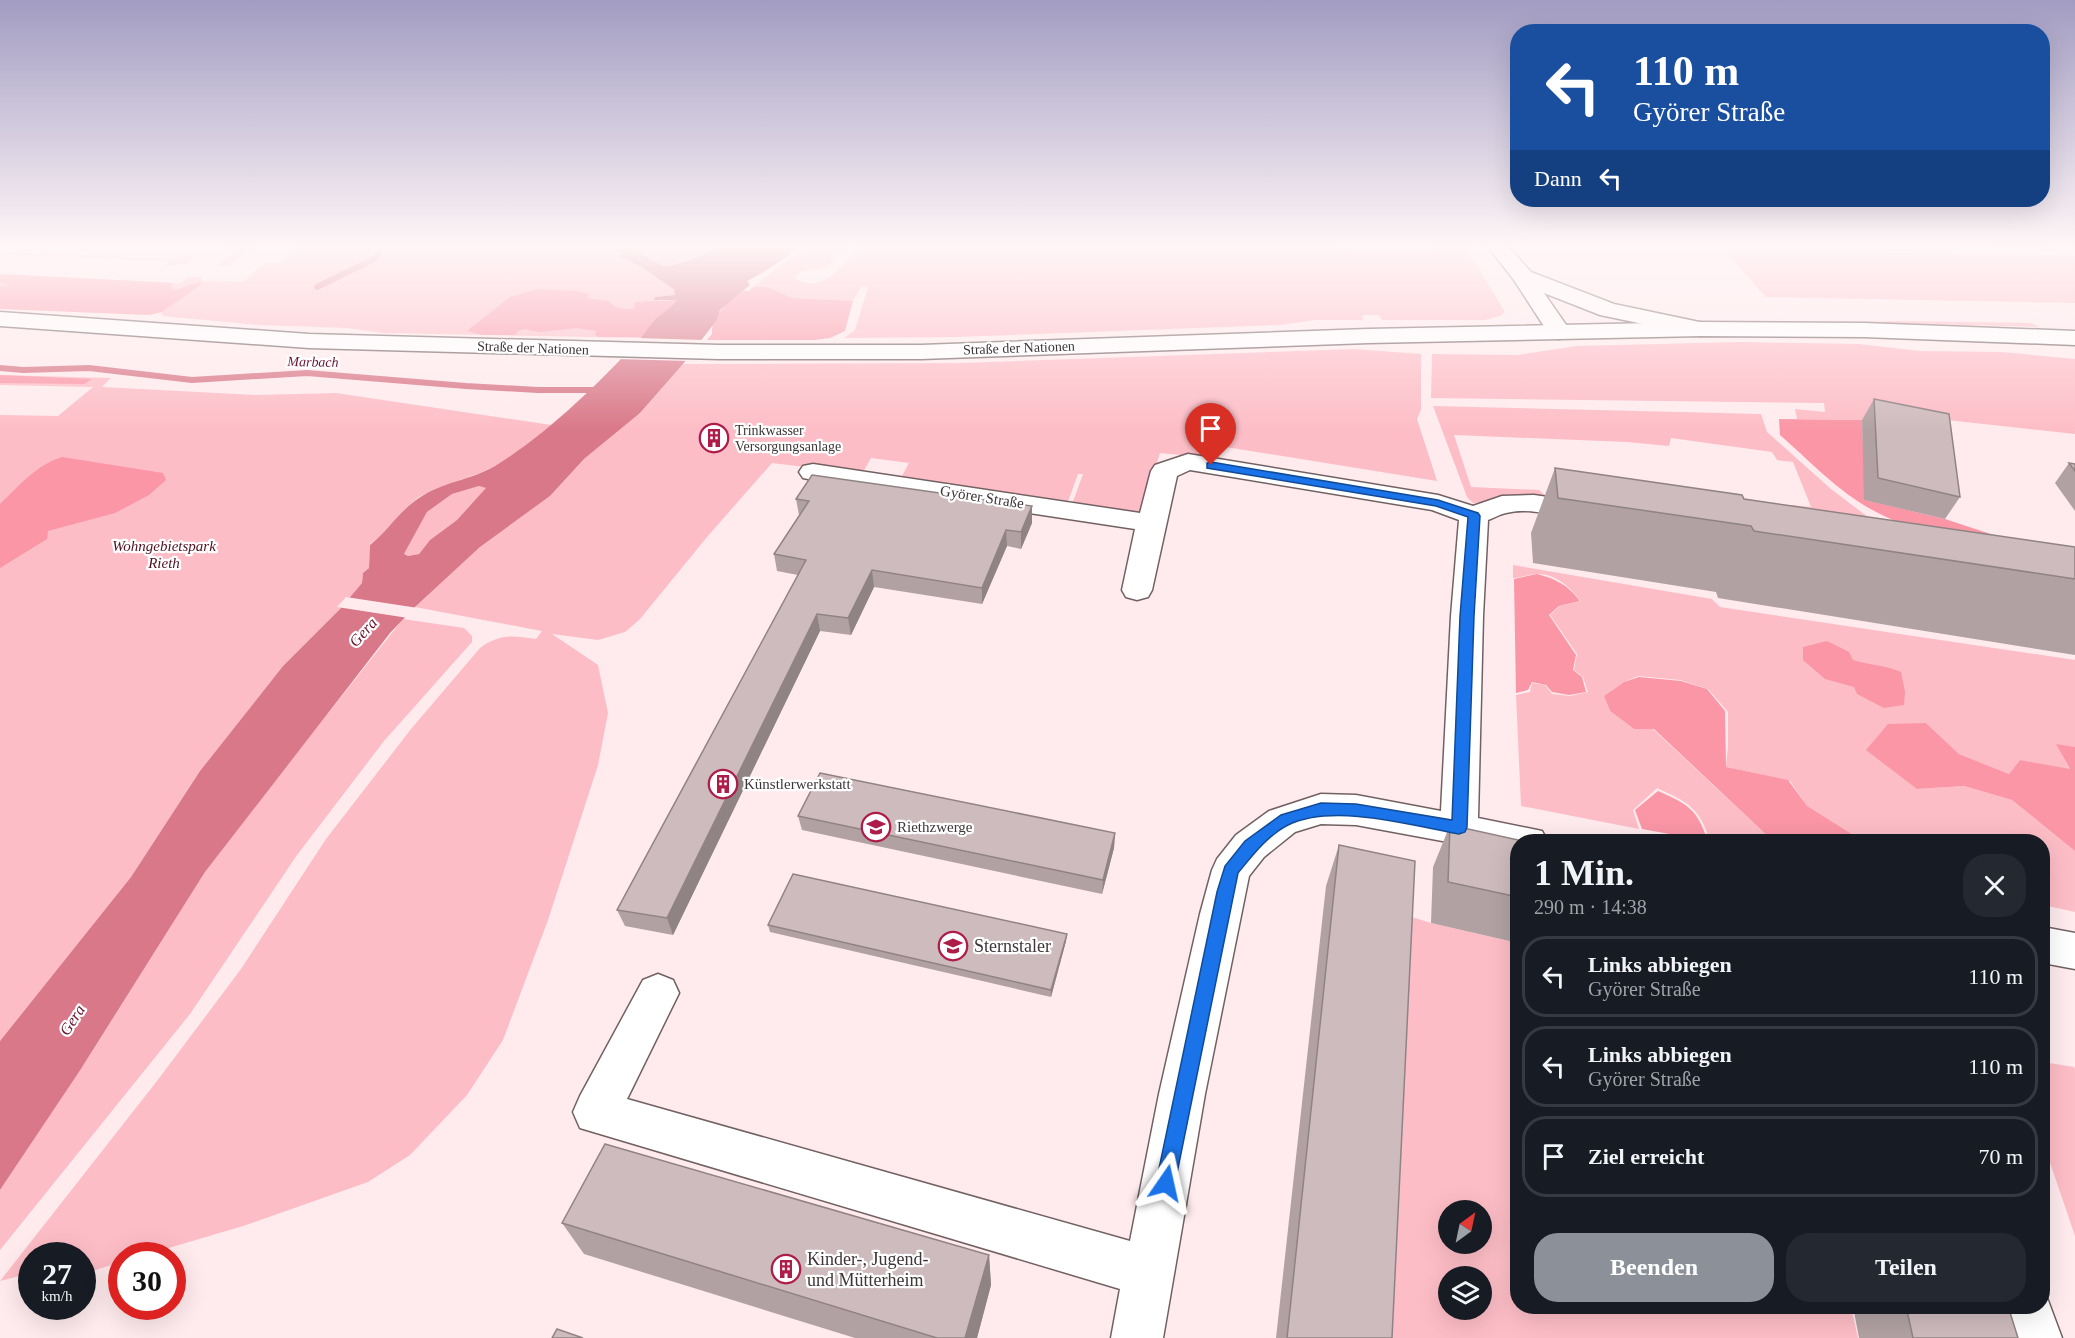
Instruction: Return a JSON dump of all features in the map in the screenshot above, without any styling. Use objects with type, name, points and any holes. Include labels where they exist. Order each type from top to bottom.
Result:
[{"type":"street","points":[[1542,306],[1559,332]]},
{"type":"street","points":[[1599,306],[1701,329]]},
{"type":"street","name":"Straße der Nationen","points":[[0,319],[309,341],[614,351],[719,352],[921,352],[1368,336],[1701,329],[1864,330],[2075,338]]},
{"type":"street","points":[[1137,590],[1165,471],[1188,462],[1438,503],[1474,516],[1502,504],[1534,503],[1612,514]]},
{"type":"street","name":"Györer Straße","points":[[813,472],[1151,524]]},
{"type":"street","points":[[1459,827],[1467,616],[1474,516]]},
{"type":"street","points":[[1137,1338],[1182,1094],[1231,870],[1250,846],[1281,821],[1321,809],[1356,810],[1510,838]]},
{"type":"street","points":[[2050,946],[2075,951]]},
{"type":"street","points":[[658,993],[596,1112],[1149,1271]]},
{"type":"street","points":[[2028,1314],[2036,1338]]},
{"type":"green space","points":[[170,306],[664,306],[668,310],[653,322],[641,338],[383,333],[347,328],[260,325],[162,316],[162,312]]},
{"type":"green space","points":[[862,306],[1502,306],[1505,312],[1500,316],[1485,320],[1382,320],[1379,315],[1362,315],[1363,320],[1315,320],[1280,325],[954,337],[844,338],[855,330]]},
{"type":"green space","points":[[1843,322],[2030,323],[2041,327]]},
{"type":"green space","points":[[1741,342],[1859,344],[1920,351],[2001,352],[2075,359],[2075,434],[1947,420],[1884,425],[1862,420],[1797,419],[1795,409],[1825,412],[1824,403],[1431,398],[1432,354],[1518,355],[1576,346]]},
{"type":"green space","points":[[1354,349],[1421,354],[1421,410],[1417,419],[1437,481],[1201,443],[1204,450],[1201,457],[1160,453],[1142,510],[1127,514],[1071,507],[1083,474],[1078,474],[1066,507],[900,480],[909,463],[871,458],[862,474],[772,463],[707,537],[640,619],[625,632],[598,640],[552,634],[598,665],[608,713],[598,765],[548,920],[503,1040],[467,1095],[410,1155],[368,1182],[243,1226],[186,1243],[108,1242],[108,1266],[96,1270],[96,1242],[31,1242],[157,1081],[241,969],[326,839],[411,729],[480,648],[494,640],[507,637],[536,639],[542,631],[415,607],[480,547],[550,496],[584,459],[640,413],[683,364],[961,363]]},
{"type":"green space","name":"Wohngebietspark Rieth","points":[[0,375],[111,378],[102,387],[256,395],[336,393],[551,425],[496,466],[419,497],[370,544],[369,568],[363,573],[362,583],[340,609],[283,666],[200,771],[131,877],[0,1041],[0,415],[58,416],[93,387],[0,385]]},
{"type":"green space","points":[[1433,406],[1761,414],[1767,432],[1831,489],[1869,518],[1794,513],[1792,505],[1811,507],[1793,462],[1777,460],[1772,452],[1671,438],[1669,446],[1627,442],[1454,435],[1471,487],[1539,490],[1548,498],[1473,503],[1467,497]]},
{"type":"green space","points":[[479,486],[487,488],[457,520],[430,540],[419,554],[408,556],[404,554],[427,512],[452,494]]},
{"type":"green space","points":[[1513,565],[1712,599],[1720,607],[2075,660],[2075,747],[2057,745],[2070,770],[2020,760],[2009,774],[1959,754],[1926,723],[1917,789],[1964,786],[2012,800],[2075,851],[2075,912],[2050,907],[2050,834],[1845,834],[1808,808],[1790,781],[1726,767],[1728,712],[1708,689],[1680,680],[1638,676],[1624,682],[1604,696],[1610,711],[1634,729],[1653,729],[1766,834],[1707,834],[1702,820],[1691,807],[1657,788],[1633,810],[1639,829],[1521,806],[1516,695],[1530,692],[1532,683],[1545,685],[1552,694],[1570,696],[1588,692],[1583,677],[1574,670],[1577,654],[1550,615],[1560,606],[1581,601],[1567,586],[1550,576],[1537,574],[1513,578]]},
{"type":"green space","points":[[403,619],[464,628],[472,636],[472,642],[384,741],[297,855],[190,1014],[0,1250],[0,1190],[79,1072],[205,872]]},
{"type":"green space","points":[[1399,913],[1431,923],[1510,941],[1510,1314],[1853,1314],[1858,1338],[1375,1338]]},
{"type":"green space","points":[[2050,1063],[2075,1069],[2075,1236],[2050,1163]]},
{"type":"green space","points":[[18,1258],[18,1276],[0,1281]]},
{"type":"shaded area","points":[[0,306],[170,306],[162,312],[149,315],[0,309]]},
{"type":"shaded area","points":[[498,306],[616,306],[634,309],[634,306],[670,306],[653,322],[642,337],[598,337],[595,334],[597,331],[577,328],[539,332],[524,329],[515,335],[482,335],[467,331]]},
{"type":"shaded area","points":[[726,306],[852,306],[845,331],[830,338],[707,340],[712,334],[717,315]]},
{"type":"shaded area","points":[[0,375],[92,379],[84,384],[0,383]]},
{"type":"shaded area","points":[[1779,419],[1862,420],[1865,500],[1945,519],[2070,560],[1949,538],[1902,524],[1880,514],[1839,488],[1780,435]]},
{"type":"shaded area","points":[[62,457],[163,473],[166,480],[149,495],[115,513],[48,531],[47,539],[0,568],[0,504],[36,471]]},
{"type":"shaded area","points":[[1537,574],[1561,583],[1580,601],[1559,606],[1549,615],[1576,655],[1573,670],[1582,677],[1586,692],[1569,695],[1552,692],[1546,685],[1532,682],[1528,690],[1516,693],[1514,579]]},
{"type":"shaded area","points":[[1827,641],[1849,652],[1853,660],[1901,672],[1905,692],[1904,705],[1884,708],[1857,694],[1854,687],[1825,679],[1803,660],[1803,647]]},
{"type":"shaded area","points":[[1639,677],[1681,681],[1707,689],[1725,711],[1726,767],[1788,780],[1807,806],[1851,834],[1766,834],[1654,729],[1634,729],[1610,711],[1604,696],[1624,682]]},
{"type":"shaded area","points":[[1926,723],[1959,754],[2009,774],[2020,760],[2070,769],[2056,744],[2075,747],[2075,851],[2012,800],[1964,786],[1917,789],[1866,750],[1888,724]]},
{"type":"shaded area","points":[[1658,791],[1690,809],[1705,834],[1670,834],[1642,829],[1635,810]]},
{"type":"water","name":"Gera","points":[[670,306],[724,306],[683,364],[640,413],[584,459],[550,496],[480,547],[390,633],[205,872],[79,1072],[0,1190],[0,1041],[131,877],[200,771],[283,666],[340,609],[362,583],[363,573],[369,568],[370,545],[419,498],[437,488],[486,471],[534,439],[589,391],[639,340]],"holes":[[[479,486],[486,488],[457,520],[430,540],[419,554],[408,556],[404,554],[427,512],[452,494]]]},
{"type":"pier","points":[[637,338],[704,340],[688,361],[616,359]]},
{"type":"pier","points":[[346,597],[418,608],[408,618],[337,607]]},
{"type":"building","points":[[1874,399],[1949,414],[1960,497],[1878,478]]},
{"type":"building","points":[[1555,468],[1742,495],[1744,499],[2075,547],[2075,579],[1754,531],[1751,526],[1558,498]]},
{"type":"building","points":[[812,475],[1032,506],[1021,532],[1006,530],[982,588],[872,570],[848,618],[817,614],[667,918],[617,910],[806,560],[774,554],[809,501],[796,499]]},
{"type":"building","points":[[820,773],[1115,833],[1103,880],[798,816]]},
{"type":"building","points":[[1450,825],[1510,838],[1510,895],[1448,882]]},
{"type":"building","points":[[1339,845],[1415,861],[1392,1338],[1287,1338]]},
{"type":"building","points":[[793,874],[1067,934],[1051,990],[768,925]]},
{"type":"building","name":"Kinder-, Jugend- und Mütterheim","points":[[605,1144],[989,1255],[965,1338],[937,1338],[562,1223]]},
{"type":"building","points":[[1908,1314],[2010,1314],[2018,1338],[1913,1338]]},
{"type":"building","points":[[557,1329],[583,1338],[552,1338]]},
{"type":"waterway","name":"Marbach","points":[[0,368],[23,370],[89,368],[192,380],[307,373],[466,386],[538,390],[599,390]]},
{"type":"place","name":"Trinkwasser Versorgungsanlage","points":[[714,438]]},
{"type":"place","name":"Künstlerwerkstatt","points":[[723,784]]},
{"type":"place","name":"Riethzwerge","points":[[876,827]]},
{"type":"place","name":"Sternstaler","points":[[953,946]]},
{"type":"place","name":"Kinder-, Jugend- und Mütterheim","points":[[786,1269]]},
{"type":"route","points":[[1166,1183],[1182,1094],[1220,914],[1231,870],[1250,846],[1281,821],[1321,809],[1356,810],[1459,827],[1467,616],[1474,516],[1438,503],[1211,465]]}]
